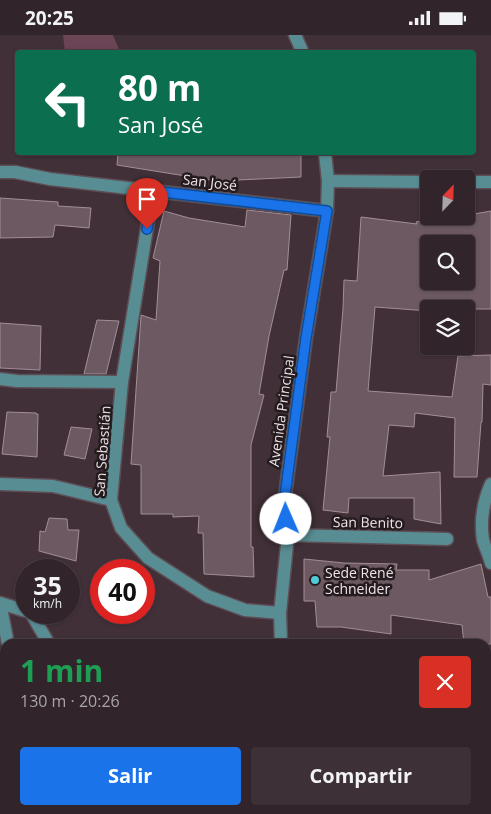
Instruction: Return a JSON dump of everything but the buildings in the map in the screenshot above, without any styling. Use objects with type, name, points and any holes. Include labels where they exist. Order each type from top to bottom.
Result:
[{"type":"street","points":[[295,35],[302,50]]},
{"type":"street","name":"Avenida Principal","points":[[281,639],[280,613],[288,535],[284,503],[306,338],[327,211],[328,181],[325,155]]},
{"type":"street","name":"San José","points":[[0,172],[15,172],[50,179],[327,211]]},
{"type":"street","points":[[328,181],[420,182]]},
{"type":"street","points":[[475,182],[491,182]]},
{"type":"street","name":"San Sebastián","points":[[153,191],[122,382],[111,500],[121,528],[148,558],[208,596],[245,610],[280,613]]},
{"type":"street","points":[[0,379],[17,381],[122,382]]},
{"type":"street","points":[[0,484],[53,485],[111,500]]},
{"type":"street","points":[[491,484],[485,498],[482,513],[483,539],[491,563]]},
{"type":"street","name":"San Benito","points":[[288,535],[447,539]]},
{"type":"street","points":[[7,639],[0,603],[15,608]]},
{"type":"street","points":[[37,624],[46,639]]},
{"type":"shaded area","points":[[63,35],[113,35],[119,50],[65,50]]},
{"type":"place","name":"Sede René Schneider","points":[[315,580]]},
{"type":"route","points":[[147,229],[153,191],[327,211],[306,338],[284,503],[286,519]]}]
